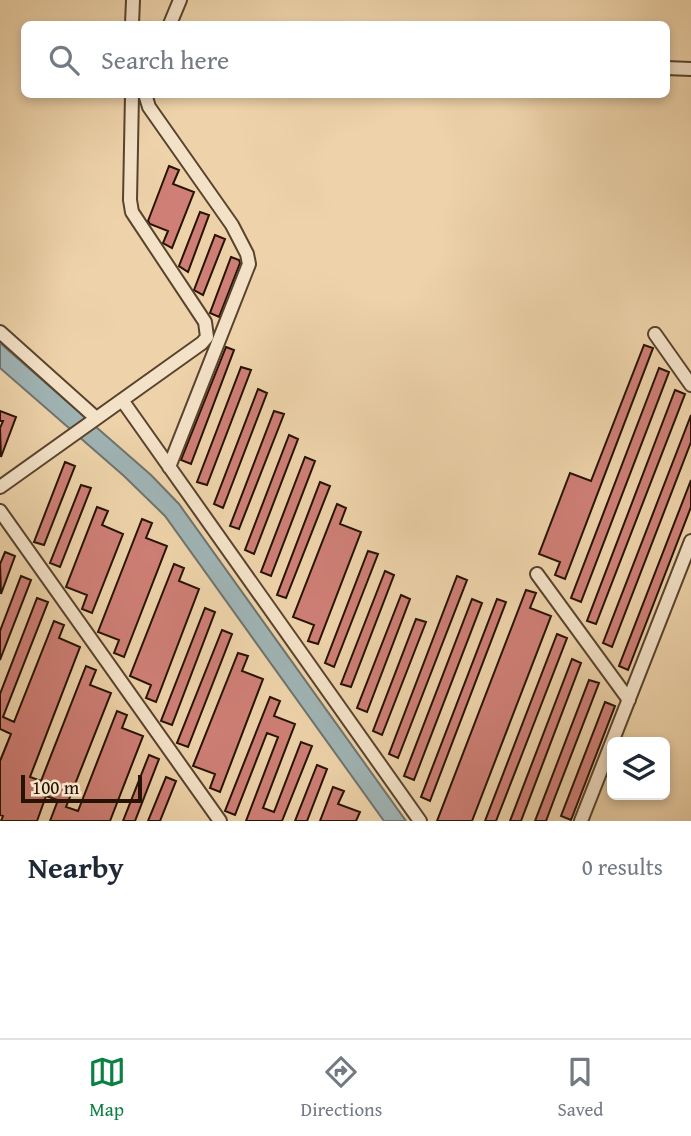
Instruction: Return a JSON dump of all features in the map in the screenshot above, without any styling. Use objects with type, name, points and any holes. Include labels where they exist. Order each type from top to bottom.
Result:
[{"type":"street","points":[[132,21],[133,0]]},
{"type":"street","points":[[171,21],[180,0]]},
{"type":"street","points":[[670,68],[691,69]]},
{"type":"street","points":[[0,487],[207,337],[205,322],[132,212],[132,98]]},
{"type":"street","points":[[146,98],[149,107],[232,225],[247,254],[249,264],[169,467]]},
{"type":"street","points":[[0,332],[94,420]]},
{"type":"street","points":[[655,334],[691,385]]},
{"type":"street","points":[[122,400],[419,821]]},
{"type":"street","points":[[0,511],[220,821]]},
{"type":"street","points":[[581,821],[691,541]]},
{"type":"street","points":[[537,574],[628,700]]},
{"type":"shaded area","points":[[0,343],[151,475],[179,504],[406,821],[384,821],[165,516],[124,476],[0,368]]},
{"type":"building","points":[[169,166],[179,170],[173,184],[194,192],[172,248],[163,243],[168,231],[148,221]]},
{"type":"building","points":[[200,212],[209,215],[188,272],[179,266]]},
{"type":"building","points":[[215,235],[225,239],[203,295],[194,290]]},
{"type":"building","points":[[231,257],[240,263],[219,317],[210,313]]},
{"type":"building","points":[[644,345],[653,348],[565,579],[555,575],[560,562],[539,554],[570,473],[591,481]]},
{"type":"building","points":[[226,347],[234,350],[191,464],[181,460]]},
{"type":"building","points":[[241,367],[251,370],[207,485],[197,482]]},
{"type":"building","points":[[659,368],[669,372],[581,602],[571,598]]},
{"type":"building","points":[[258,389],[267,393],[223,508],[214,504]]},
{"type":"building","points":[[675,390],[685,394],[596,624],[587,621]]},
{"type":"building","points":[[0,411],[16,417],[1,457],[0,428],[3,421],[0,421]]},
{"type":"building","points":[[274,411],[284,414],[239,529],[230,526]]},
{"type":"building","points":[[691,415],[691,442],[612,647],[603,643]]},
{"type":"building","points":[[289,435],[298,439],[254,554],[245,550]]},
{"type":"building","points":[[305,457],[315,461],[271,576],[261,572]]},
{"type":"building","points":[[65,462],[75,466],[44,545],[34,542]]},
{"type":"building","points":[[691,480],[691,507],[628,670],[619,666]]},
{"type":"building","points":[[320,482],[330,486],[286,598],[277,595]]},
{"type":"building","points":[[81,485],[91,488],[60,567],[50,563]]},
{"type":"building","points":[[337,504],[346,508],[340,524],[361,532],[318,644],[308,641],[314,625],[293,617]]},
{"type":"building","points":[[97,507],[108,511],[102,525],[123,534],[92,613],[82,609],[87,595],[66,587]]},
{"type":"building","points":[[142,519],[152,523],[146,538],[167,546],[124,657],[114,653],[119,640],[98,632]]},
{"type":"building","points":[[368,551],[378,554],[334,667],[325,663]]},
{"type":"building","points":[[5,552],[15,556],[1,594],[0,564]]},
{"type":"building","points":[[174,564],[184,568],[179,581],[199,589],[156,702],[146,698],[151,685],[130,676]]},
{"type":"building","points":[[385,571],[394,575],[351,687],[341,684]]},
{"type":"building","points":[[21,576],[31,580],[0,660],[0,631]]},
{"type":"building","points":[[457,576],[467,580],[398,758],[389,754]]},
{"type":"building","points":[[526,590],[536,593],[530,608],[551,616],[472,821],[437,821]]},
{"type":"building","points":[[401,595],[410,599],[367,712],[357,708]]},
{"type":"building","points":[[37,598],[48,602],[3,717],[14,722],[54,621],[64,625],[59,638],[80,647],[30,777],[41,781],[86,666],[96,670],[90,685],[111,693],[66,807],[78,811],[117,711],[127,715],[122,728],[143,736],[110,821],[50,821],[58,800],[46,796],[37,821],[1,821],[0,761],[11,734],[0,729],[0,694]]},
{"type":"building","points":[[472,599],[482,603],[414,780],[404,776]]},
{"type":"building","points":[[497,599],[506,602],[430,801],[421,797]]},
{"type":"building","points":[[205,608],[215,612],[172,725],[161,721]]},
{"type":"building","points":[[416,619],[426,622],[382,735],[373,731]]},
{"type":"building","points":[[222,630],[232,634],[188,747],[177,743]]},
{"type":"building","points":[[557,634],[567,638],[496,821],[485,821]]},
{"type":"building","points":[[238,653],[248,656],[242,671],[263,679],[220,792],[210,788],[215,774],[193,766]]},
{"type":"building","points":[[572,659],[581,663],[521,821],[510,821]]},
{"type":"building","points":[[589,680],[599,683],[546,821],[535,821]]},
{"type":"building","points":[[270,697],[280,701],[274,716],[295,724],[263,808],[274,812],[301,742],[312,746],[282,821],[246,821],[278,737],[267,733],[235,815],[225,811]]},
{"type":"building","points":[[605,702],[615,706],[571,820],[561,816]]},
{"type":"building","points":[[149,755],[159,759],[135,821],[123,821]]},
{"type":"building","points":[[317,765],[327,769],[307,821],[295,821]]},
{"type":"building","points":[[166,777],[176,781],[160,821],[148,821]]},
{"type":"building","points":[[333,787],[344,791],[338,804],[360,812],[356,821],[320,821]]}]
